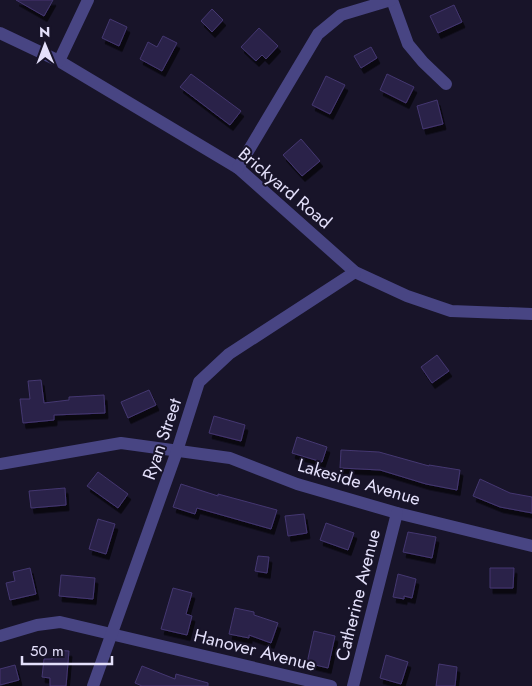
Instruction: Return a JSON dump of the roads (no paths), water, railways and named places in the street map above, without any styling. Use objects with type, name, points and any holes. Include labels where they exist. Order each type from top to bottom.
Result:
[{"type":"street","points":[[59,61],[88,0]]},
{"type":"street","points":[[238,168],[318,34],[341,15],[391,0],[408,44],[422,62],[446,84]]},
{"type":"street","name":"Brickyard Road","points":[[0,33],[59,61],[238,168],[355,272],[407,296],[450,311],[532,314]]},
{"type":"street","name":"Ryan Street","points":[[93,686],[177,451],[199,382],[229,354],[355,272]]},
{"type":"street","name":"Lakeside Avenue","points":[[0,464],[121,443],[230,458],[297,484],[397,512],[532,546]]},
{"type":"street","name":"Catherine Avenue","points":[[353,686],[397,512]]},
{"type":"street","name":"Hanover Avenue","points":[[0,636],[37,625],[60,622],[331,686]]}]
